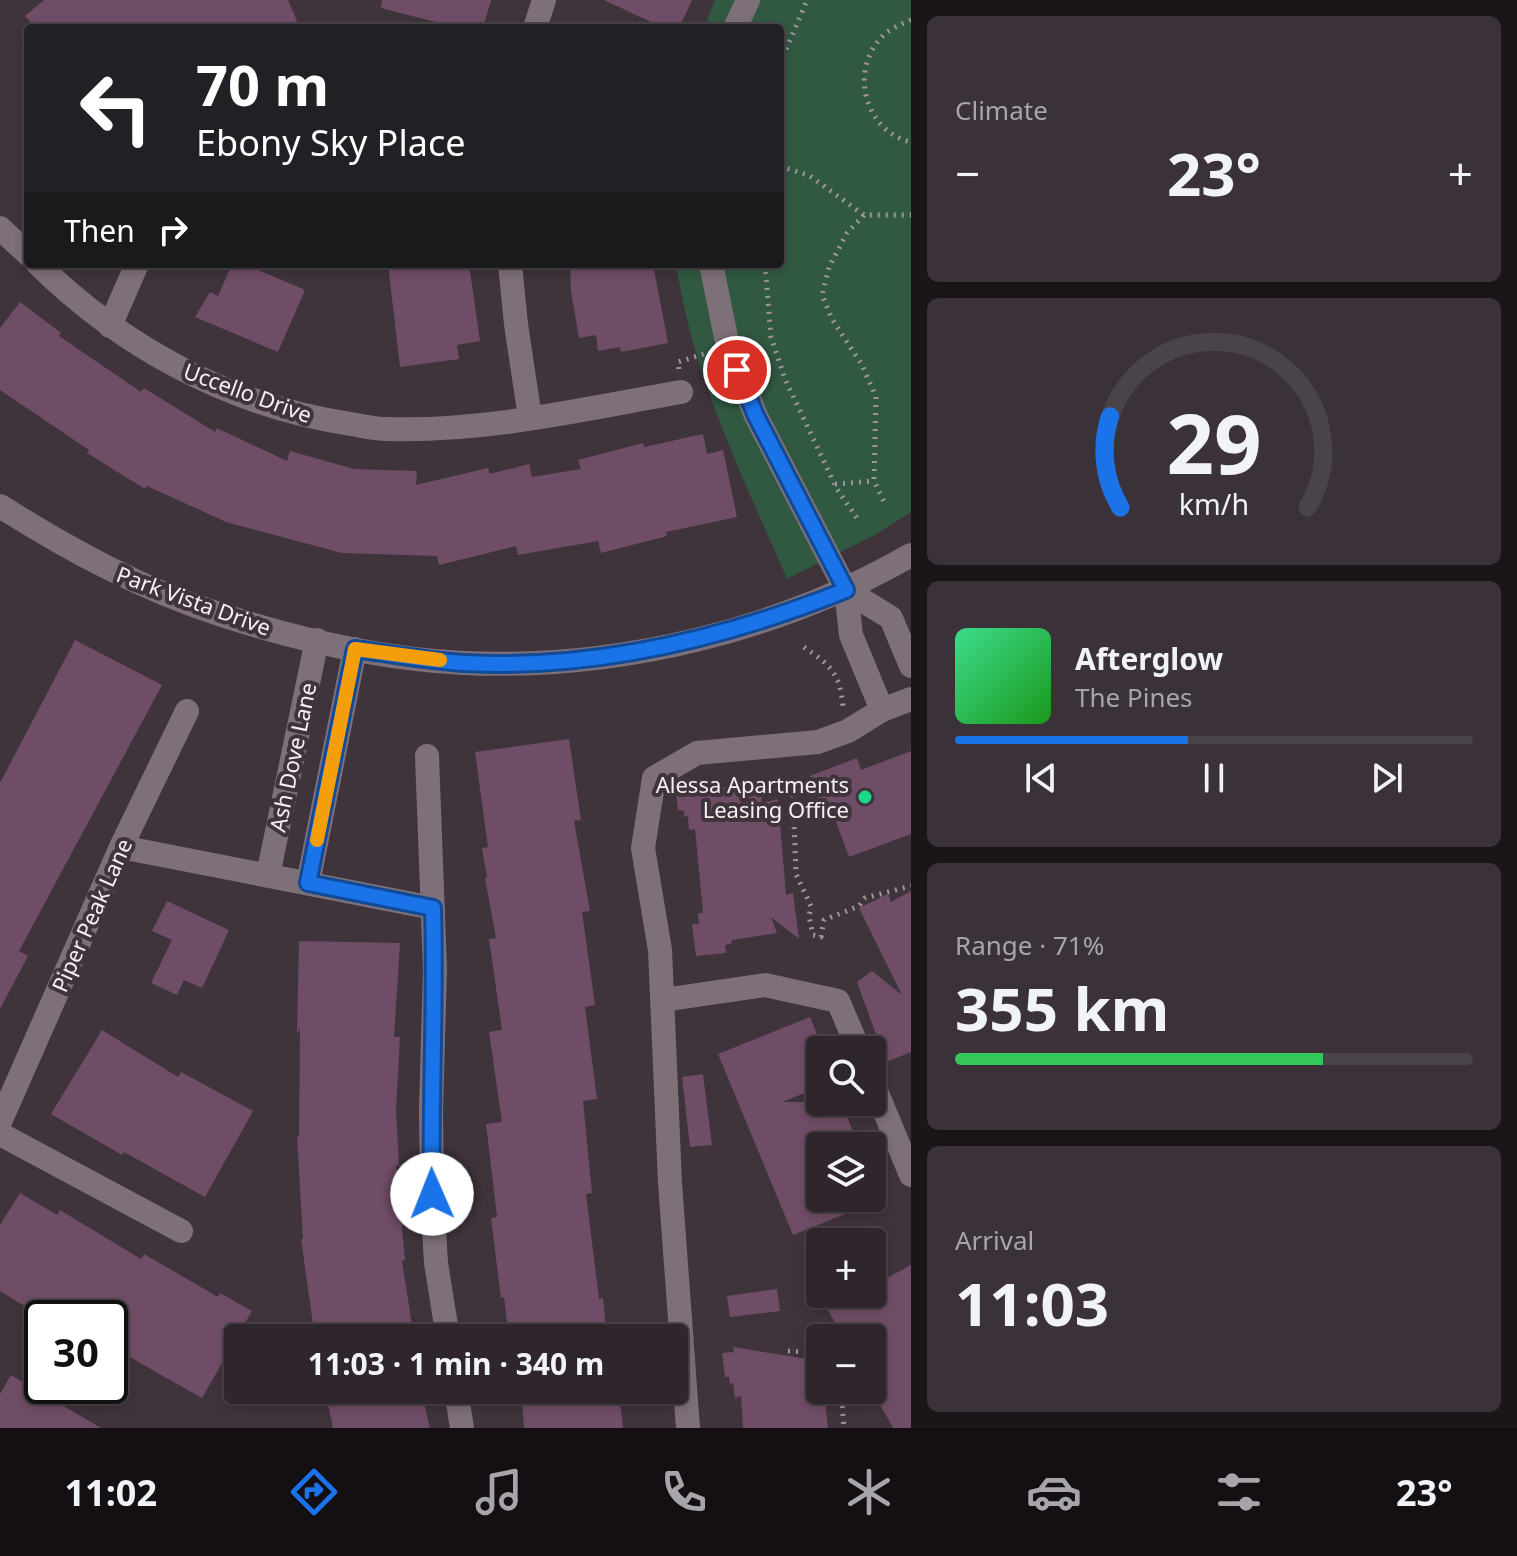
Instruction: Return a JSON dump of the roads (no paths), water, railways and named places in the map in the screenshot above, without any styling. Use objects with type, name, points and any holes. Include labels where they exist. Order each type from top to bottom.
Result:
[{"type":"street","points":[[536,24],[544,0]]},
{"type":"street","points":[[737,24],[748,0]]},
{"type":"street","points":[[0,228],[24,250]]},
{"type":"street","name":"Uccello Drive","points":[[43,268],[110,326],[169,363],[299,416],[385,430],[480,425],[681,392]]},
{"type":"street","points":[[110,326],[135,268]]},
{"type":"street","points":[[510,268],[530,418]]},
{"type":"street","points":[[712,268],[728,347],[756,416],[846,590],[851,635],[882,710]]},
{"type":"street","name":"Park Vista Drive","points":[[0,506],[77,552],[136,581],[219,615],[355,649],[463,663],[519,662],[630,652],[734,630],[846,590],[911,555]]},
{"type":"street","points":[[846,590],[891,618],[911,666]]},
{"type":"street","name":"Ash Dove Lane","points":[[268,875],[317,640]]},
{"type":"street","name":"Ash Dove Lane","points":[[308,883],[355,649]]},
{"type":"street","points":[[688,1428],[670,1183],[660,950],[643,848],[654,778],[697,753],[818,742],[848,731],[882,710],[911,699]]},
{"type":"street","name":"Piper Peak Lane","points":[[0,1122],[121,847],[187,711]]},
{"type":"street","points":[[427,756],[435,982],[432,1194],[436,1263],[446,1324]]},
{"type":"street","points":[[121,847],[433,908]]},
{"type":"street","points":[[663,1000],[765,985],[838,1001],[853,1036]]},
{"type":"street","points":[[886,1115],[911,1175]]},
{"type":"street","points":[[0,1134],[181,1231]]},
{"type":"street","points":[[458,1404],[462,1428]]},
{"type":"place","name":"Alessa Apartments Leasing Office","points":[[865,797]]}]
